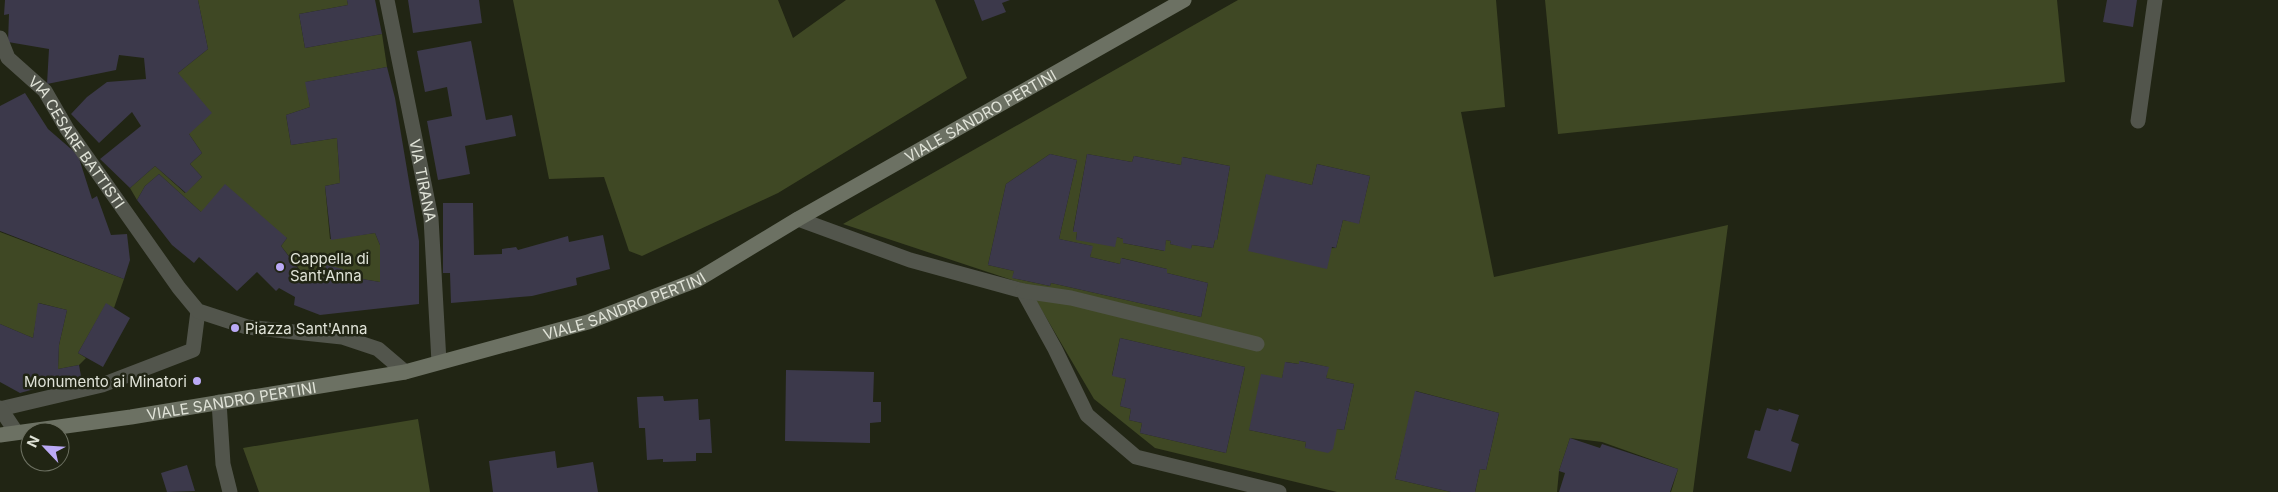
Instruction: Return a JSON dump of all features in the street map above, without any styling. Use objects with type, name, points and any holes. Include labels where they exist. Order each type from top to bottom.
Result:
[{"type":"street","name":"VIA TIRANA","points":[[387,0],[431,218],[439,362]]},
{"type":"street","name":"VIALE SANDRO PERTINI","points":[[0,435],[405,372],[588,322],[688,283],[1184,0]]},
{"type":"street","points":[[2138,121],[2155,0]]},
{"type":"street","name":"VIA CESARE BATTISTI","points":[[0,38],[8,58],[45,91],[68,129],[154,249],[179,288],[198,311]]},
{"type":"street","points":[[798,219],[910,260],[1023,291],[1071,298],[1257,344]]},
{"type":"street","points":[[1023,291],[1055,349],[1087,414],[1136,457],[1279,492]]},
{"type":"street","points":[[16,432],[0,408],[102,385],[192,350],[198,311],[248,327],[342,337],[378,349],[405,372]]},
{"type":"street","points":[[219,402],[223,464],[230,492]]},
{"type":"green space","points":[[198,0],[347,0],[348,5],[299,14],[305,48],[382,34],[387,67],[306,82],[310,107],[286,115],[291,145],[337,138],[340,183],[325,186],[330,239],[375,233],[380,245],[380,282],[344,276],[342,269],[323,280],[297,274],[300,270],[281,246],[287,238],[201,212],[159,174],[145,186],[137,200],[130,188],[155,166],[185,193],[202,177],[190,164],[202,153],[189,134],[178,73],[208,49]]},
{"type":"green space","points":[[513,0],[778,0],[793,38],[846,0],[935,0],[967,78],[778,193],[642,256],[629,251],[604,177],[549,179]]},
{"type":"green space","points":[[1238,0],[1496,0],[1505,107],[1461,112],[1494,277],[1728,225],[1693,492],[1671,492],[1678,469],[1602,442],[1570,438],[1559,471],[1557,492],[1475,492],[1480,469],[1486,470],[1499,413],[1416,391],[1395,479],[1451,492],[1337,492],[1155,448],[1094,399],[1027,285],[843,224]],"holes":[[[1050,154],[1077,160],[1059,239],[1092,246],[1090,257],[1120,264],[1122,258],[1167,269],[1167,273],[1208,283],[1201,317],[1051,283],[1050,286],[1013,278],[1014,271],[988,265],[1006,184]],[[1087,154],[1132,162],[1134,156],[1181,165],[1183,157],[1230,166],[1217,240],[1215,240],[1213,248],[1192,245],[1191,248],[1170,244],[1171,241],[1166,240],[1164,251],[1123,243],[1123,239],[1117,237],[1076,240],[1077,232],[1073,231]],[[1317,164],[1370,176],[1359,223],[1343,220],[1336,248],[1249,251],[1266,175],[1312,185]],[[1120,338],[1245,367],[1226,453],[1140,433],[1142,423],[1129,420],[1131,409],[1120,406],[1126,379],[1112,375]],[[1300,361],[1328,367],[1326,378],[1354,384],[1344,430],[1337,429],[1305,448],[1306,442],[1249,430],[1282,378],[1286,362],[1299,364]]]},
{"type":"green space","points":[[1545,0],[2057,0],[2065,82],[1558,134]]},
{"type":"green space","points":[[0,232],[124,279],[114,308],[106,304],[78,353],[86,358],[79,365],[58,369],[59,345],[67,310],[39,303],[33,338],[0,324]]},
{"type":"green space","points":[[418,419],[430,492],[259,492],[243,448]]},
{"type":"building","points":[[5,0],[198,0],[208,49],[178,73],[212,113],[189,134],[202,153],[190,164],[202,177],[186,193],[155,166],[130,188],[100,159],[141,126],[132,112],[99,143],[71,114],[87,97],[107,82],[146,79],[144,58],[119,55],[116,70],[47,84],[49,49],[8,42],[9,14],[4,15]]},
{"type":"building","points":[[347,0],[375,0],[382,34],[305,48],[299,14],[348,5]]},
{"type":"building","points":[[408,0],[479,0],[482,23],[413,33]]},
{"type":"building","points":[[974,0],[1010,0],[1002,3],[1006,12],[982,21]]},
{"type":"building","points":[[2107,0],[2137,0],[2133,27],[2103,22]]},
{"type":"building","points":[[471,41],[486,120],[512,115],[516,136],[465,146],[470,174],[438,180],[427,121],[452,116],[447,87],[425,92],[417,51]]},
{"type":"building","points":[[387,67],[395,98],[419,241],[419,304],[320,315],[294,305],[295,297],[279,288],[276,291],[257,272],[237,291],[199,257],[194,263],[172,245],[137,200],[145,186],[159,174],[201,212],[225,184],[287,238],[281,246],[300,271],[297,274],[323,280],[326,265],[343,269],[344,276],[380,282],[380,245],[375,233],[331,240],[325,186],[340,183],[337,138],[291,145],[286,115],[310,107],[305,82]]},
{"type":"building","points":[[25,93],[48,129],[78,155],[92,199],[97,196],[111,235],[127,234],[130,260],[124,279],[0,231],[0,106]]},
{"type":"building","points":[[1050,154],[1077,160],[1059,239],[1093,246],[1090,257],[1120,264],[1121,258],[1167,269],[1167,273],[1208,283],[1201,317],[1051,283],[1050,286],[1012,278],[1014,271],[988,265],[1006,184]]},
{"type":"building","points":[[1087,154],[1132,162],[1134,156],[1181,165],[1182,157],[1230,166],[1217,240],[1215,240],[1213,248],[1192,245],[1191,249],[1170,244],[1171,241],[1166,240],[1165,251],[1123,243],[1123,239],[1117,237],[1115,247],[1076,240],[1077,232],[1073,232]]},
{"type":"building","points":[[1317,164],[1370,176],[1359,224],[1343,220],[1336,248],[1332,247],[1327,269],[1248,251],[1266,174],[1312,185]]},
{"type":"building","points":[[443,203],[473,203],[474,255],[502,254],[502,249],[516,247],[518,250],[568,236],[569,242],[603,235],[610,269],[576,278],[577,285],[532,296],[451,303],[450,273],[443,273]]},
{"type":"building","points":[[38,303],[67,310],[59,345],[58,369],[79,365],[81,376],[20,393],[0,382],[0,324],[33,338]]},
{"type":"building","points":[[106,303],[130,318],[103,367],[78,353]]},
{"type":"building","points":[[1120,338],[1245,367],[1226,453],[1140,433],[1142,423],[1129,420],[1131,409],[1120,406],[1126,379],[1112,376]]},
{"type":"building","points":[[1299,361],[1329,367],[1326,378],[1354,384],[1344,430],[1337,429],[1333,449],[1328,453],[1305,448],[1306,442],[1249,430],[1261,374],[1282,378],[1285,362],[1299,364]]},
{"type":"building","points":[[786,370],[874,372],[873,402],[881,402],[881,422],[870,423],[870,443],[785,441]]},
{"type":"building","points":[[1415,391],[1499,413],[1486,470],[1480,469],[1475,492],[1451,492],[1395,479]]},
{"type":"building","points":[[663,396],[664,401],[698,399],[699,420],[710,419],[712,453],[696,453],[696,461],[663,462],[663,459],[647,460],[645,428],[639,428],[637,397]]},
{"type":"building","points":[[1767,408],[1778,411],[1779,409],[1799,415],[1791,441],[1799,444],[1791,472],[1747,458],[1755,430],[1760,431]]},
{"type":"building","points":[[1570,438],[1600,448],[1602,444],[1678,469],[1670,492],[1559,492],[1565,473],[1559,471]]},
{"type":"building","points":[[555,451],[557,468],[593,462],[598,492],[493,492],[489,461]]},
{"type":"building","points":[[187,465],[195,491],[167,492],[161,473]]},
{"type":"place","name":"Cappella di Sant'Anna","points":[[280,267]]},
{"type":"place","name":"Piazza Sant'Anna","points":[[235,328]]},
{"type":"place","name":"Monumento ai Minatori","points":[[197,381]]}]
